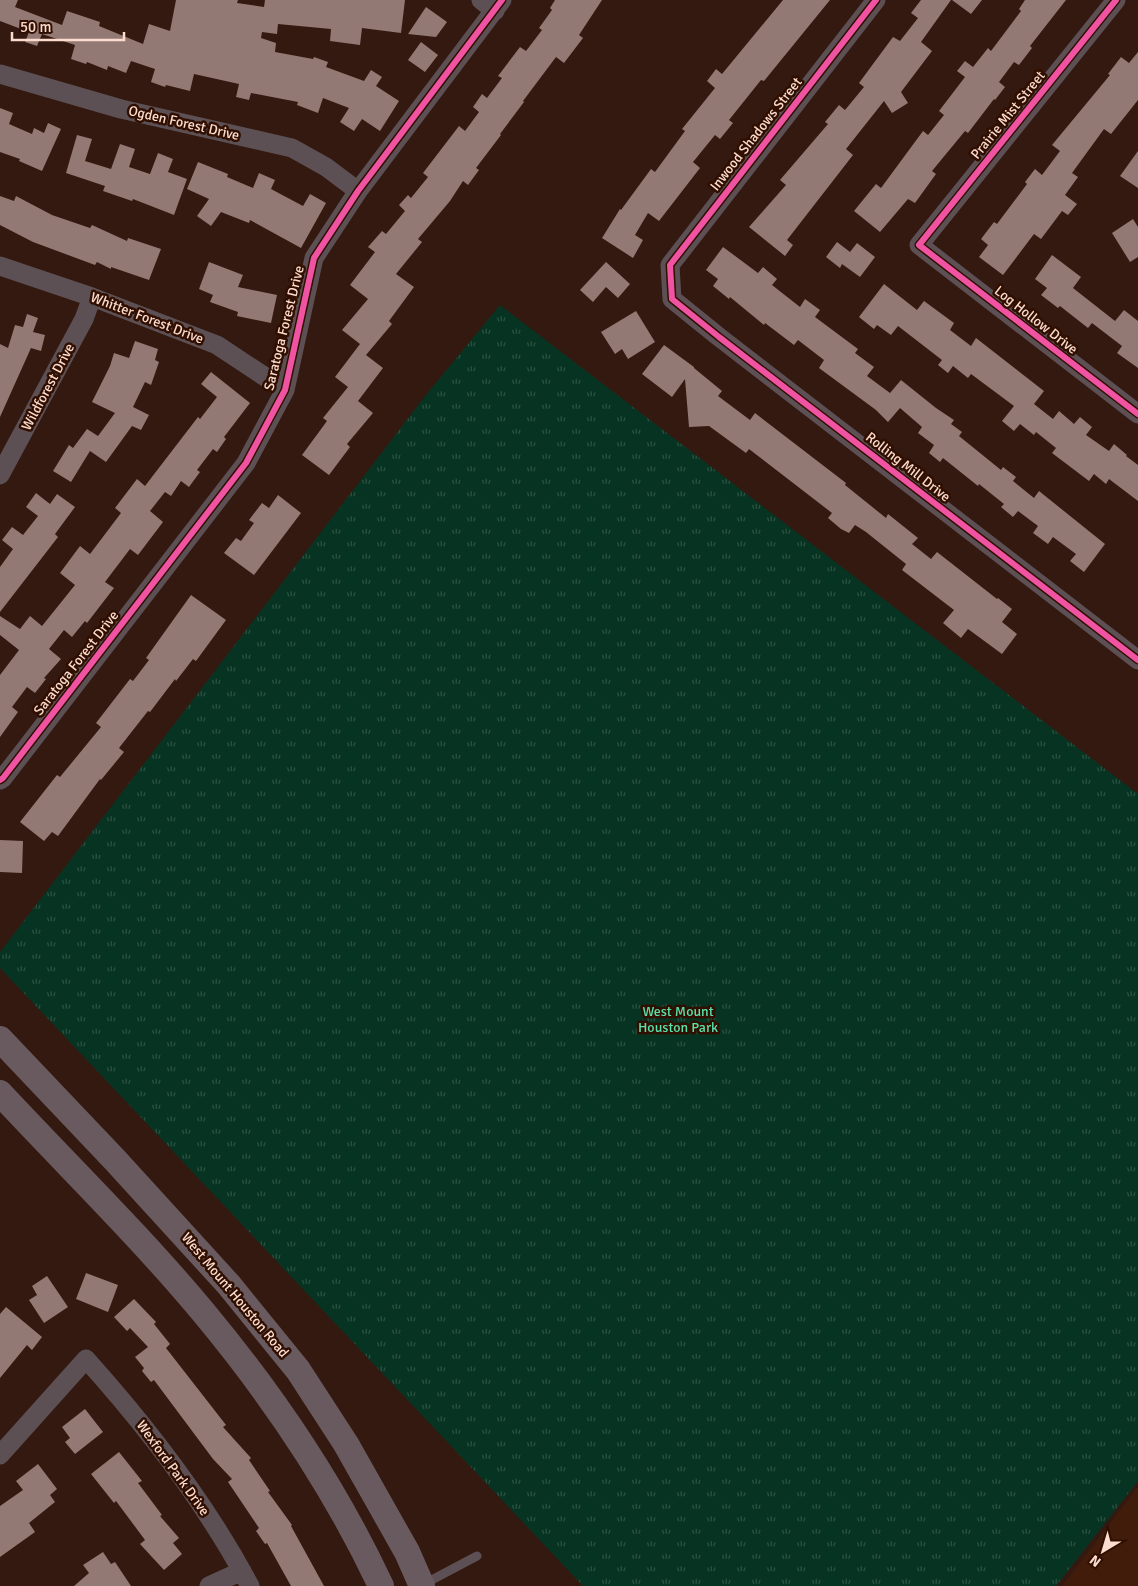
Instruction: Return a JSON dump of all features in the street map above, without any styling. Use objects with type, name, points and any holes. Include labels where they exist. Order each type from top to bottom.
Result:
[{"type":"main road","name":"West Mount Houston Road","points":[[0,1039],[115,1160],[222,1278],[298,1370],[351,1453],[408,1552],[421,1586]]},
{"type":"main road","points":[[0,1093],[162,1266],[244,1362],[314,1464],[346,1517],[381,1586]]},
{"type":"street","name":"Inwood Shadows Street","points":[[671,287],[670,265],[876,0]]},
{"type":"street","name":"Prairie Mist Street","points":[[919,245],[1116,0]]},
{"type":"street","name":"Saratoga Forest Drive","points":[[0,780],[246,463],[285,390],[314,258],[358,191],[493,4]]},
{"type":"street","name":"Ogden Forest Drive","points":[[0,74],[121,108],[292,148],[326,167],[358,191]]},
{"type":"street","name":"Log Hollow Drive","points":[[919,245],[1138,414]]},
{"type":"street","name":"Whitter Forest Drive","points":[[0,266],[92,297],[216,345],[285,390]]},
{"type":"street","name":"Rolling Mill Drive","points":[[671,287],[672,298],[719,337],[1138,660]]},
{"type":"street","name":"Wildforest Drive","points":[[0,475],[84,319],[92,297]]},
{"type":"street","name":"Wexford Park Drive","points":[[0,1455],[86,1358],[155,1439],[218,1530],[246,1579]]},
{"type":"street","points":[[209,1586],[246,1579]]},
{"type":"lane","points":[[421,1586],[477,1556]]},
{"type":"shaded area","points":[[1138,1487],[1138,1586],[1062,1586]]},
{"type":"green space","name":"West Mount Houston Park","points":[[500,305],[1138,794],[1138,1481],[1056,1586],[583,1586],[0,968],[0,952],[425,396]]},
{"type":"building","points":[[0,0],[18,0],[15,7],[62,25],[67,11],[100,22],[99,26],[143,44],[149,24],[170,31],[176,0],[238,0],[237,3],[264,7],[265,0],[405,0],[401,33],[362,28],[360,45],[330,41],[331,29],[278,24],[277,34],[262,32],[261,38],[276,43],[275,52],[313,59],[314,57],[328,62],[326,67],[364,81],[371,70],[382,77],[376,86],[399,101],[380,131],[362,119],[354,131],[340,122],[349,108],[323,98],[318,113],[297,105],[298,102],[251,93],[249,100],[236,97],[239,84],[194,74],[190,91],[166,85],[165,87],[151,82],[155,69],[131,61],[126,73],[108,66],[107,70],[87,62],[86,64],[71,59],[75,45],[42,34],[37,46],[25,42],[29,32],[0,21]]},
{"type":"building","points":[[555,0],[602,0],[579,35],[583,38],[564,63],[556,57],[476,168],[479,170],[468,185],[463,181],[450,201],[418,239],[422,242],[396,274],[414,287],[389,321],[392,324],[366,355],[383,368],[358,401],[373,413],[347,444],[350,447],[329,475],[302,455],[327,421],[323,418],[348,387],[335,377],[360,344],[342,330],[368,299],[350,285],[375,252],[368,247],[382,231],[386,234],[405,211],[399,205],[408,195],[411,198],[428,177],[423,173],[459,126],[465,131],[479,112],[473,107],[482,94],[487,98],[502,78],[498,76],[520,47],[526,51],[542,30],[539,28],[552,10],[550,8]]},
{"type":"building","points":[[783,0],[830,0],[764,81],[761,80],[729,120],[733,123],[720,139],[715,135],[693,162],[700,168],[659,221],[648,213],[635,235],[643,240],[633,258],[602,238],[620,209],[651,169],[655,172],[685,131],[682,129],[715,88],[707,81],[716,69],[722,74]]},
{"type":"building","points":[[921,0],[951,0],[921,42],[932,51],[901,92],[908,103],[892,113],[884,101],[846,149],[853,155],[787,240],[793,245],[785,256],[749,227],[786,185],[780,180],[828,124],[825,122],[839,105],[845,110],[864,87],[859,83],[893,37],[900,41],[918,18],[911,13]]},
{"type":"building","points":[[952,0],[982,0],[971,14]]},
{"type":"building","points":[[1025,0],[1066,0],[1030,46],[1032,48],[1019,65],[1014,62],[999,82],[1005,87],[995,100],[968,133],[965,131],[932,171],[936,174],[915,203],[908,199],[880,232],[854,211],[876,184],[881,188],[923,131],[928,135],[944,115],[939,111],[965,77],[957,71],[965,61],[973,67],[988,48],[991,51],[1021,11],[1019,9]]},
{"type":"building","points":[[426,7],[447,22],[436,37],[408,34]]},
{"type":"building","points":[[421,42],[438,55],[425,72],[408,60]]},
{"type":"building","points":[[1138,52],[1138,100],[1111,134],[1104,129],[1072,173],[1078,177],[1065,195],[1077,204],[1068,215],[1062,211],[1041,239],[1034,234],[1003,275],[979,257],[988,245],[981,239],[994,222],[997,224],[1027,184],[1025,182],[1035,169],[1042,175],[1060,151],[1052,145],[1110,75],[1108,74],[1121,57],[1129,63]]},
{"type":"building","points":[[0,108],[13,113],[9,124],[32,134],[34,128],[44,133],[48,123],[61,129],[42,171],[19,161],[20,159],[0,152]]},
{"type":"building","points":[[77,135],[92,139],[85,161],[111,169],[120,144],[135,149],[129,167],[150,174],[158,153],[173,159],[168,172],[187,179],[174,215],[133,199],[132,201],[103,191],[105,186],[66,173]]},
{"type":"building","points":[[1138,151],[1138,188],[1120,176]]},
{"type":"building","points":[[198,162],[228,174],[227,177],[253,188],[259,173],[275,180],[271,189],[303,206],[310,194],[326,203],[301,248],[250,220],[249,223],[221,212],[211,226],[197,216],[209,199],[187,189]]},
{"type":"building","points":[[0,196],[14,201],[16,196],[52,215],[90,228],[92,225],[127,241],[128,238],[161,249],[149,280],[111,267],[111,269],[97,262],[95,265],[33,242],[0,225]]},
{"type":"building","points":[[1133,219],[1138,227],[1138,257],[1130,262],[1112,233]]},
{"type":"building","points":[[837,242],[850,252],[857,243],[875,257],[860,277],[842,264],[840,268],[826,257]]},
{"type":"building","points":[[723,247],[758,273],[763,267],[777,279],[772,285],[800,307],[805,299],[820,310],[815,317],[858,349],[855,353],[874,367],[867,376],[890,393],[901,380],[954,420],[951,424],[962,432],[959,436],[1001,470],[1003,467],[1016,477],[1013,481],[1034,498],[1039,491],[1105,544],[1084,572],[1070,561],[1076,554],[1053,537],[1048,544],[1033,533],[1038,526],[1018,511],[1013,517],[1001,507],[1004,504],[979,484],[978,486],[943,458],[940,462],[929,453],[934,445],[918,433],[922,427],[900,408],[888,422],[876,410],[819,368],[824,360],[798,340],[794,345],[765,323],[764,325],[730,297],[729,299],[713,286],[718,279],[706,270]]},
{"type":"building","points":[[1052,255],[1081,277],[1073,288],[1115,321],[1124,310],[1138,321],[1138,368],[1117,353],[1122,346],[1092,323],[1088,328],[1060,306],[1058,308],[1041,295],[1047,288],[1035,279]]},
{"type":"building","points":[[209,262],[243,275],[238,287],[277,295],[271,323],[237,316],[238,312],[210,302],[213,295],[199,289]]},
{"type":"building","points":[[606,262],[630,284],[618,298],[606,287],[593,302],[580,290]]},
{"type":"building","points":[[884,284],[917,310],[924,301],[954,323],[950,330],[971,346],[976,338],[1044,391],[1034,404],[1053,419],[1059,411],[1074,424],[1080,417],[1092,427],[1086,435],[1109,451],[1114,444],[1127,455],[1138,465],[1138,501],[1109,479],[1106,484],[1094,474],[1089,481],[1052,453],[1056,448],[1036,432],[1034,435],[1020,424],[1014,431],[1002,421],[1014,406],[971,374],[968,378],[953,366],[948,373],[938,365],[942,360],[898,326],[891,335],[877,325],[874,329],[859,317]]},
{"type":"building","points":[[636,311],[655,342],[628,359],[622,349],[615,354],[601,332]]},
{"type":"building","points":[[27,314],[38,318],[33,332],[45,335],[41,351],[31,348],[0,417],[0,344],[8,348],[15,325],[23,327]]},
{"type":"building","points":[[135,341],[158,349],[155,360],[159,362],[151,385],[145,382],[133,407],[149,415],[141,430],[132,426],[106,462],[90,451],[71,482],[53,471],[69,445],[73,448],[87,429],[98,436],[115,413],[92,402],[110,366],[114,353],[129,358]]},
{"type":"building","points":[[664,345],[722,391],[718,396],[750,420],[755,413],[846,483],[845,485],[886,518],[888,514],[918,538],[912,544],[931,559],[937,552],[1012,609],[1002,622],[1017,634],[1002,654],[968,629],[961,638],[943,623],[954,610],[902,570],[906,564],[866,532],[855,525],[849,533],[841,529],[828,518],[832,513],[749,449],[746,453],[709,426],[689,427],[685,379],[672,397],[642,374]]},
{"type":"building","points":[[211,372],[250,403],[224,437],[226,439],[217,452],[213,449],[197,470],[200,472],[189,487],[181,481],[171,496],[165,492],[150,511],[163,522],[138,555],[130,549],[105,582],[114,588],[87,623],[85,621],[72,637],[64,630],[49,649],[61,659],[44,678],[46,679],[35,693],[27,687],[12,707],[18,712],[0,737],[0,675],[19,650],[0,635],[0,616],[20,629],[30,616],[42,626],[75,585],[60,573],[80,546],[90,554],[121,513],[115,508],[137,479],[145,486],[198,417],[200,419],[217,397],[201,384]]},
{"type":"building","points":[[36,493],[50,504],[57,494],[75,507],[55,534],[58,537],[0,612],[0,567],[13,549],[2,540],[12,527],[23,535],[38,516],[26,507]]},
{"type":"building","points":[[278,495],[301,513],[254,575],[224,553],[236,538],[241,541],[254,523],[249,520],[262,503],[269,508]]},
{"type":"building","points":[[191,595],[226,620],[196,661],[193,659],[176,681],[175,679],[119,748],[124,752],[100,779],[58,836],[52,832],[44,841],[20,822],[57,775],[60,777],[101,727],[96,723],[130,679],[133,681],[149,660],[146,658]]},
{"type":"building","points":[[0,840],[23,841],[22,873],[0,872]]},
{"type":"building","points":[[86,1273],[118,1285],[108,1312],[76,1299]]},
{"type":"building","points":[[47,1276],[68,1307],[44,1323],[29,1300],[37,1295],[32,1286]]},
{"type":"building","points":[[134,1299],[156,1322],[154,1324],[170,1344],[166,1348],[226,1425],[223,1427],[251,1458],[249,1460],[270,1491],[268,1492],[292,1525],[324,1586],[291,1586],[267,1543],[265,1544],[256,1531],[259,1528],[228,1482],[232,1479],[213,1459],[154,1380],[151,1382],[142,1371],[144,1368],[135,1357],[148,1347],[130,1328],[127,1331],[114,1317]]},
{"type":"building","points":[[6,1307],[42,1337],[32,1350],[27,1345],[0,1378],[0,1314]]},
{"type":"building","points":[[85,1409],[103,1432],[75,1454],[65,1442],[70,1438],[62,1427]]},
{"type":"building","points":[[119,1452],[142,1481],[138,1483],[162,1515],[160,1516],[179,1538],[173,1543],[182,1554],[164,1570],[140,1544],[145,1540],[116,1501],[114,1503],[91,1474]]},
{"type":"building","points":[[38,1464],[57,1489],[50,1495],[55,1502],[29,1523],[35,1532],[0,1557],[0,1506],[23,1490],[16,1481]]},
{"type":"building","points":[[103,1552],[111,1564],[115,1562],[131,1586],[74,1586],[89,1573],[83,1565]]},
{"type":"cycle path","points":[[0,780],[246,463],[285,390],[314,258],[358,191],[502,0]]},
{"type":"cycle path","points":[[876,0],[670,265],[672,299],[1138,660]]},
{"type":"cycle path","points":[[1116,0],[919,245],[1138,414]]}]
